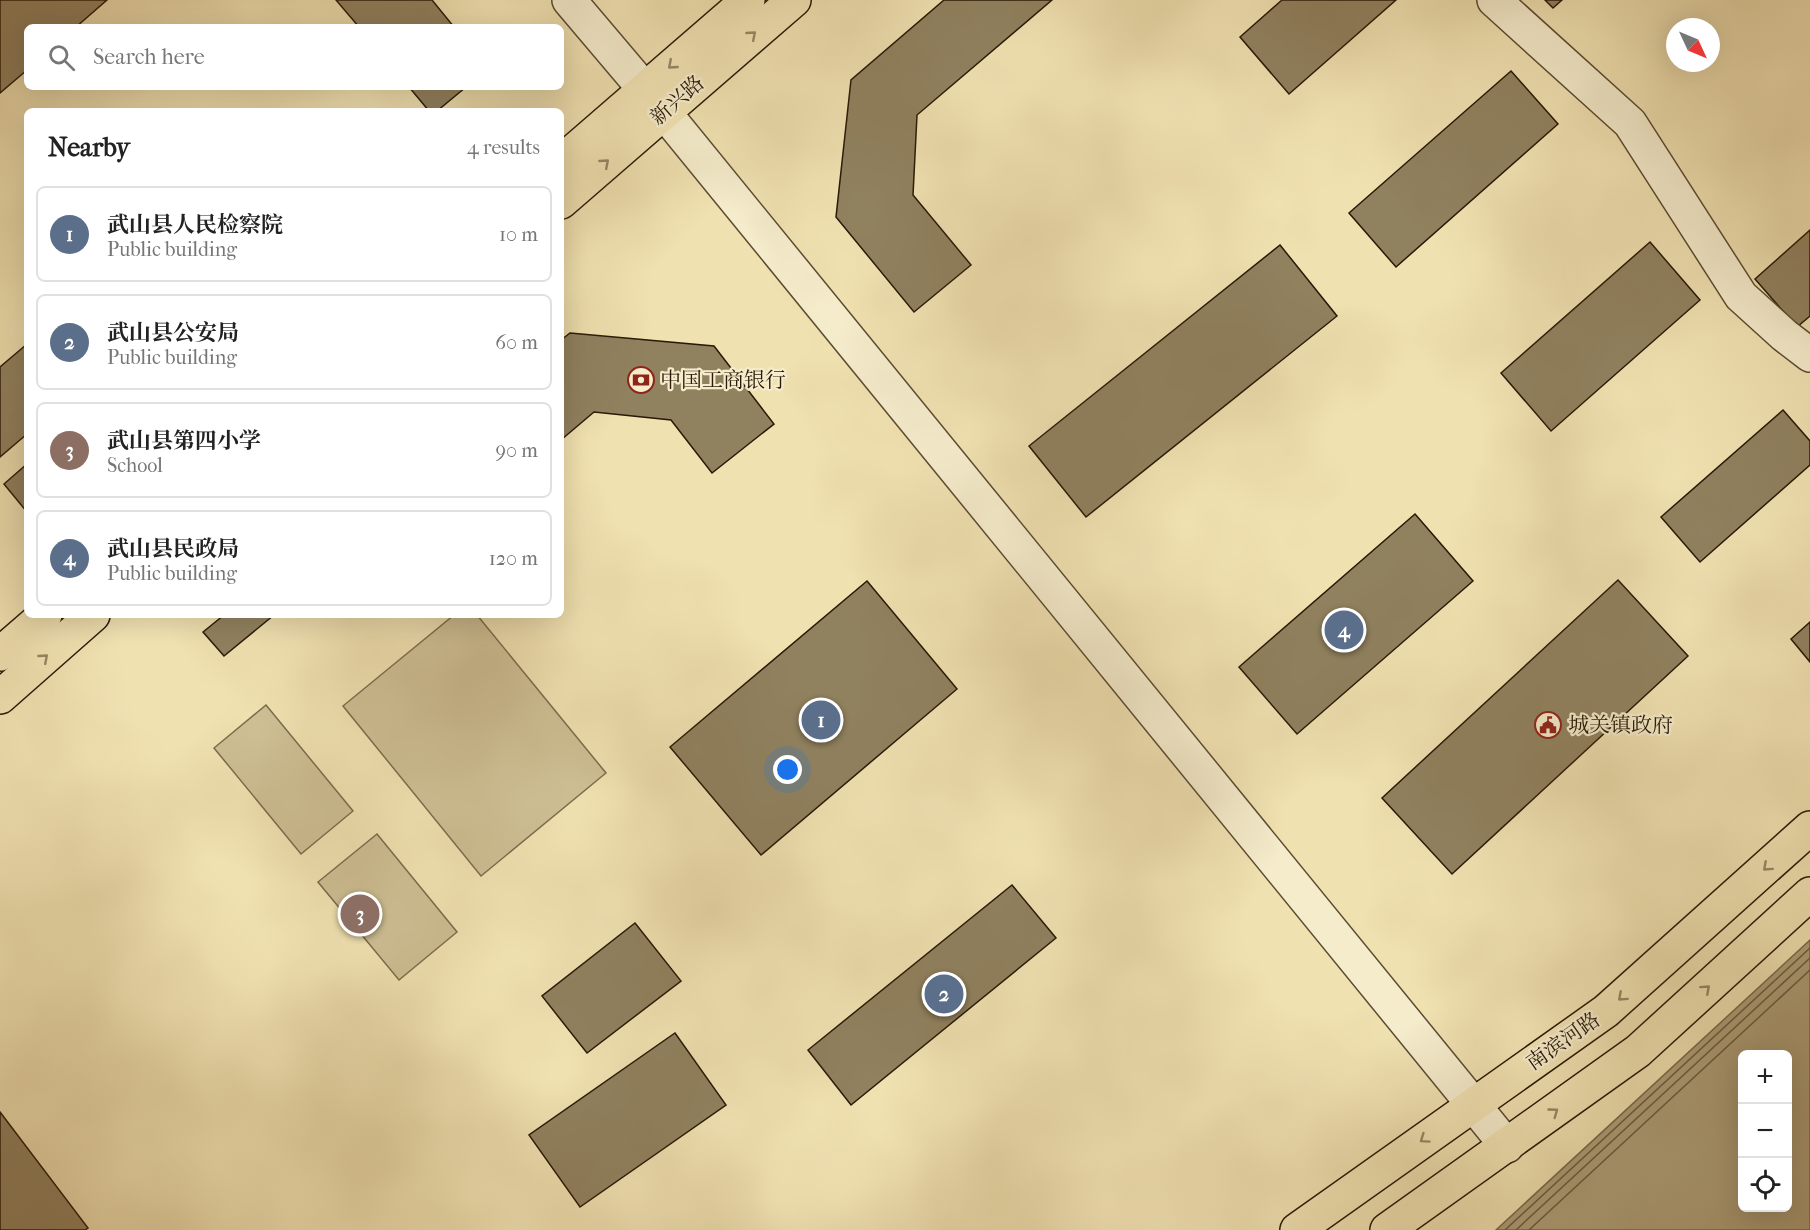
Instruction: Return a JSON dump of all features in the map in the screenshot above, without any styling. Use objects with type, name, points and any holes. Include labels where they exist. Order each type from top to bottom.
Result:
[{"type":"main road","name":"新兴路","points":[[564,199],[748,0]]},
{"type":"main road","name":"新兴路","points":[[564,160],[654,100],[794,0]]},
{"type":"main road","points":[[0,654],[42,618]]},
{"type":"main road","points":[[0,697],[90,618]]},
{"type":"main road","name":"南滨河路","points":[[1297,1230],[1606,1011],[1810,828]]},
{"type":"main road","points":[[1387,1230],[1638,1051],[1810,894]]},
{"type":"street","points":[[569,0],[654,100],[1507,1146]]},
{"type":"street","points":[[1494,0],[1630,123],[1741,296],[1810,355]]},
{"type":"shaded area","points":[[450,618],[479,618],[606,773],[481,876],[343,706]]},
{"type":"shaded area","points":[[266,705],[353,811],[301,854],[214,748]]},
{"type":"shaded area","points":[[377,834],[457,932],[399,980],[318,882]]},
{"type":"water","points":[[1810,940],[1810,1230],[1496,1230]]},
{"type":"building","points":[[0,0],[107,0],[79,24],[24,24],[24,73],[0,93]]},
{"type":"building","points":[[336,0],[432,0],[452,24],[356,24]]},
{"type":"building","points":[[944,0],[1052,0],[917,115],[913,195],[971,265],[914,312],[836,217],[851,80]]},
{"type":"building","points":[[1282,0],[1396,0],[1289,94],[1240,37]]},
{"type":"building","points":[[1545,0],[1562,0],[1553,8]]},
{"type":"building","points":[[1511,71],[1558,124],[1396,267],[1349,213]]},
{"type":"building","points":[[412,90],[462,90],[441,108],[426,108]]},
{"type":"building","points":[[1810,230],[1810,316],[1797,327],[1755,279]]},
{"type":"building","points":[[1650,242],[1700,300],[1551,431],[1501,373]]},
{"type":"building","points":[[1280,245],[1337,316],[1086,517],[1029,446]]},
{"type":"building","points":[[570,333],[714,346],[774,424],[712,473],[671,420],[594,412],[564,437],[564,338]]},
{"type":"building","points":[[24,347],[24,437],[0,457],[0,367]]},
{"type":"building","points":[[1783,410],[1810,441],[1810,465],[1700,562],[1661,517]]},
{"type":"building","points":[[24,467],[24,508],[4,484]]},
{"type":"building","points":[[1415,514],[1473,581],[1297,734],[1239,667]]},
{"type":"building","points":[[1618,580],[1688,656],[1452,874],[1382,798]]},
{"type":"building","points":[[867,581],[957,689],[761,855],[670,747]]},
{"type":"building","points":[[220,618],[270,618],[224,656],[203,632]]},
{"type":"building","points":[[1810,622],[1810,662],[1791,639]]},
{"type":"building","points":[[1012,885],[1056,938],[851,1105],[808,1050]]},
{"type":"building","points":[[635,923],[681,981],[587,1053],[542,996]]},
{"type":"building","points":[[675,1033],[726,1105],[580,1207],[529,1135]]},
{"type":"building","points":[[0,1112],[88,1228],[85,1230],[0,1230]]},
{"type":"place","name":"中国工商银行","points":[[641,380]]},
{"type":"place","name":"武山县民政局","points":[[1344,630]]},
{"type":"place","name":"武山县人民检察院","points":[[821,720]]},
{"type":"place","name":"城关镇政府","points":[[1548,725]]},
{"type":"place","name":"武山县第四小学","points":[[360,914]]},
{"type":"place","name":"武山县公安局","points":[[944,994]]}]
